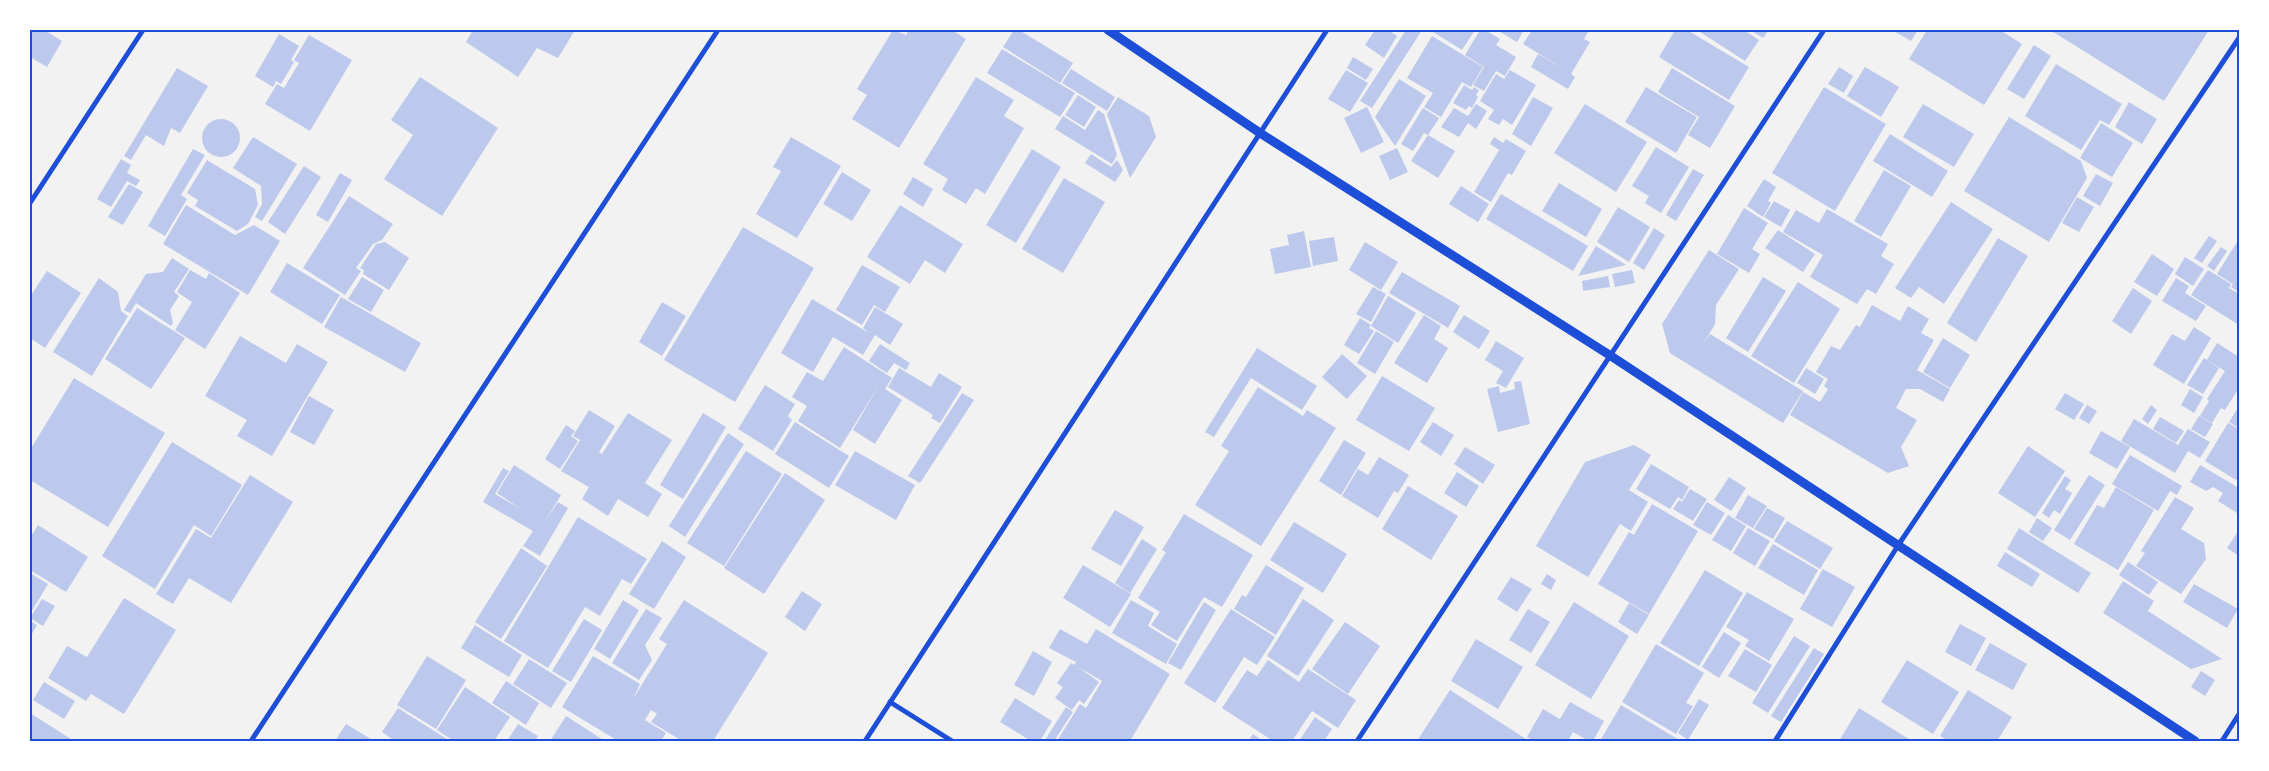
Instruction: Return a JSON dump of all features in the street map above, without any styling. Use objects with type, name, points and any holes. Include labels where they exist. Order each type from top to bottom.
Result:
[{"type":"street","points":[[30,203],[143,30]]},
{"type":"street","points":[[251,741],[718,30]]},
{"type":"street","points":[[1108,30],[1260,133],[1611,356],[1899,544],[2195,741]]},
{"type":"street","points":[[865,741],[1327,30]]},
{"type":"street","points":[[1358,741],[1824,30]]},
{"type":"street","points":[[1775,741],[1899,544],[2239,38]]},
{"type":"street","points":[[890,702],[952,741]]},
{"type":"street","points":[[2222,741],[2239,714]]},
{"type":"building","points":[[30,30],[44,30],[62,41],[47,67],[30,57]]},
{"type":"building","points":[[473,30],[575,30],[558,58],[537,48],[518,77],[466,42]]},
{"type":"building","points":[[893,30],[906,35],[909,30],[952,30],[966,39],[899,148],[852,119],[867,95],[857,89]]},
{"type":"building","points":[[1014,30],[1019,30],[1073,63],[1060,83],[1003,47]]},
{"type":"building","points":[[1375,30],[1388,30],[1397,36],[1384,58],[1365,45]]},
{"type":"building","points":[[1406,30],[1422,30],[1372,108],[1360,101]]},
{"type":"building","points":[[1430,30],[1475,30],[1462,50]]},
{"type":"building","points":[[1480,30],[1485,30],[1500,39],[1496,45],[1516,57],[1505,76],[1496,71],[1484,91],[1473,85],[1484,67],[1465,55]]},
{"type":"building","points":[[1497,30],[1524,30],[1517,42]]},
{"type":"building","points":[[1532,30],[1589,30],[1584,39],[1590,42],[1571,74],[1575,77],[1568,89],[1531,67],[1538,54],[1567,71],[1523,44]]},
{"type":"building","points":[[1675,30],[1687,30],[1749,67],[1729,100],[1659,57]]},
{"type":"building","points":[[1697,30],[1744,30],[1759,40],[1745,61]]},
{"type":"building","points":[[1750,30],[1769,30],[1763,38]]},
{"type":"building","points":[[1892,30],[1918,30],[1911,41]]},
{"type":"building","points":[[1927,30],[2000,30],[2022,44],[1984,105],[1909,59]]},
{"type":"building","points":[[2050,30],[2209,30],[2164,101]]},
{"type":"building","points":[[279,34],[299,46],[291,60],[294,62],[281,84],[276,81],[273,87],[255,76]]},
{"type":"building","points":[[309,35],[352,60],[310,131],[265,104],[277,84],[284,88],[299,63],[294,60]]},
{"type":"building","points":[[1432,36],[1483,67],[1471,87],[1462,82],[1441,117],[1424,107],[1433,93],[1407,78]]},
{"type":"building","points":[[2034,45],[2051,56],[2024,99],[2007,89]]},
{"type":"building","points":[[1002,49],[1075,93],[1060,117],[987,73]]},
{"type":"building","points":[[1353,57],[1373,69],[1366,80],[1347,68]]},
{"type":"building","points":[[2056,64],[2122,104],[2109,125],[2100,120],[2081,150],[2025,116]]},
{"type":"building","points":[[1839,67],[1853,76],[1844,93],[1828,84]]},
{"type":"building","points":[[1865,67],[1899,87],[1881,117],[1847,96]]},
{"type":"building","points":[[177,68],[208,86],[180,133],[171,128],[164,146],[146,135],[131,160],[124,156]]},
{"type":"building","points":[[1672,68],[1735,106],[1710,148],[1688,135],[1699,117],[1658,92]]},
{"type":"building","points":[[1071,69],[1115,97],[1107,111],[1062,83]]},
{"type":"building","points":[[1346,70],[1368,83],[1350,112],[1328,99]]},
{"type":"building","points":[[1510,70],[1536,85],[1512,125],[1503,119],[1499,125],[1488,119],[1494,110],[1480,101],[1496,74],[1504,79]]},
{"type":"building","points":[[420,77],[498,128],[442,216],[384,179],[413,135],[391,120]]},
{"type":"building","points":[[976,77],[1014,100],[1004,116],[1024,128],[985,194],[976,188],[966,204],[942,190],[948,179],[923,164]]},
{"type":"building","points":[[1399,79],[1426,96],[1395,146],[1375,117]]},
{"type":"building","points":[[1464,85],[1472,90],[1474,87],[1479,90],[1476,95],[1478,97],[1472,108],[1469,106],[1466,110],[1453,103]]},
{"type":"building","points":[[1646,87],[1697,117],[1676,153],[1625,122]]},
{"type":"building","points":[[1824,87],[1886,124],[1835,211],[1772,173]]},
{"type":"building","points":[[1078,95],[1096,107],[1084,127],[1065,115]]},
{"type":"building","points":[[1118,97],[1149,116],[1156,137],[1130,178],[1107,114]]},
{"type":"building","points":[[1533,97],[1553,108],[1531,146],[1512,134]]},
{"type":"building","points":[[2129,102],[2157,119],[2142,144],[2115,127]]},
{"type":"building","points":[[1476,104],[1487,111],[1476,129],[1468,123],[1459,137],[1441,127],[1454,108],[1468,116]]},
{"type":"building","points":[[1585,104],[1647,142],[1616,192],[1554,153]]},
{"type":"building","points":[[1923,104],[1974,134],[1954,167],[1903,137]]},
{"type":"building","points":[[1367,107],[1384,142],[1361,153],[1344,118]]},
{"type":"building","points":[[1423,108],[1439,118],[1428,135],[1424,133],[1413,151],[1401,144]]},
{"type":"building","points":[[1098,110],[1104,114],[1117,155],[1112,164],[1055,129],[1063,116],[1085,130]]},
{"type":"building","points":[[2009,117],[2081,161],[2087,178],[2049,242],[1964,191]]},
{"type":"building","points":[[221,119],[234,125],[240,138],[234,151],[221,157],[208,151],[202,138],[208,125]]},
{"type":"building","points":[[2101,123],[2133,143],[2112,177],[2080,158]]},
{"type":"building","points":[[1890,134],[1948,171],[1932,197],[1873,161]]},
{"type":"building","points":[[1428,135],[1455,151],[1438,178],[1411,161]]},
{"type":"building","points":[[253,137],[297,164],[262,221],[255,217],[262,204],[261,186],[233,168]]},
{"type":"building","points":[[791,137],[841,166],[797,238],[756,214],[781,171],[773,167]]},
{"type":"building","points":[[1494,137],[1503,143],[1506,139],[1526,151],[1512,175],[1508,173],[1491,202],[1474,192],[1499,150],[1490,144]]},
{"type":"building","points":[[1656,147],[1689,167],[1661,213],[1645,203],[1649,196],[1632,186]]},
{"type":"building","points":[[1397,148],[1408,172],[1390,180],[1379,156]]},
{"type":"building","points":[[193,149],[205,155],[181,195],[187,199],[165,236],[148,226]]},
{"type":"building","points":[[1032,149],[1061,167],[1016,243],[986,225]]},
{"type":"building","points":[[1091,154],[1111,167],[1117,160],[1123,170],[1115,182],[1085,163]]},
{"type":"building","points":[[121,159],[131,165],[127,173],[140,180],[136,186],[127,181],[111,207],[97,199]]},
{"type":"building","points":[[207,160],[255,189],[258,205],[248,224],[237,231],[195,206],[198,200],[187,193]]},
{"type":"building","points":[[304,166],[321,177],[285,234],[268,222]]},
{"type":"building","points":[[1693,169],[1704,175],[1676,221],[1666,215]]},
{"type":"building","points":[[1884,170],[1911,186],[1881,237],[1854,221]]},
{"type":"building","points":[[842,172],[871,190],[852,221],[823,204]]},
{"type":"building","points":[[340,173],[352,180],[328,222],[316,215]]},
{"type":"building","points":[[2096,174],[2113,183],[2100,206],[2083,196]]},
{"type":"building","points":[[913,177],[933,189],[923,207],[903,194]]},
{"type":"building","points":[[1064,178],[1105,202],[1063,273],[1022,249]]},
{"type":"building","points":[[1764,179],[1776,187],[1768,201],[1771,203],[1763,217],[1747,206]]},
{"type":"building","points":[[1559,183],[1602,209],[1586,237],[1542,211]]},
{"type":"building","points":[[129,184],[143,192],[123,225],[108,217]]},
{"type":"building","points":[[1461,186],[1489,204],[1478,222],[1449,204]]},
{"type":"building","points":[[1501,194],[1588,246],[1573,271],[1486,219]]},
{"type":"building","points":[[349,196],[393,224],[382,240],[373,244],[356,268],[361,271],[345,295],[303,268]]},
{"type":"building","points":[[2077,197],[2094,207],[2079,232],[2062,223]]},
{"type":"building","points":[[1774,201],[1790,210],[1781,227],[1764,217]]},
{"type":"building","points":[[1951,202],[1993,229],[1944,304],[1919,287],[1911,298],[1895,288]]},
{"type":"building","points":[[186,205],[235,235],[254,225],[280,241],[248,295],[163,244]]},
{"type":"building","points":[[900,205],[963,244],[945,273],[925,260],[910,284],[867,257]]},
{"type":"building","points":[[1618,207],[1650,227],[1629,262],[1597,242]]},
{"type":"building","points":[[1744,208],[1768,223],[1752,249],[1760,254],[1749,273],[1717,254]]},
{"type":"building","points":[[1827,209],[1888,244],[1881,256],[1894,264],[1876,294],[1867,289],[1857,304],[1810,277],[1823,255],[1783,232],[1796,210],[1819,223]]},
{"type":"building","points":[[743,227],[814,268],[735,402],[664,360]]},
{"type":"building","points":[[1654,228],[1665,235],[1644,270],[1633,263]]},
{"type":"building","points":[[1778,230],[1815,254],[1803,272],[1765,248]]},
{"type":"building","points":[[1304,231],[1311,267],[1275,274],[1270,249],[1289,245],[1287,235]]},
{"type":"building","points":[[2209,236],[2217,241],[2202,263],[2194,258]]},
{"type":"building","points":[[1334,237],[1338,261],[1313,266],[1309,241]]},
{"type":"building","points":[[1998,238],[2028,256],[1976,342],[1947,323]]},
{"type":"building","points":[[385,242],[409,258],[389,290],[363,274],[364,270],[360,268],[376,244]]},
{"type":"building","points":[[1365,242],[1398,262],[1381,290],[1349,270]]},
{"type":"building","points":[[2237,242],[2239,244],[2239,292],[2231,287],[2233,284],[2217,274]]},
{"type":"building","points":[[1596,246],[1626,265],[1578,276]]},
{"type":"building","points":[[2221,247],[2227,251],[2214,271],[2207,266]]},
{"type":"building","points":[[1709,250],[1739,269],[1716,305],[1715,324],[1702,346],[1710,334],[1803,391],[1783,423],[1670,353],[1662,324]]},
{"type":"building","points":[[2152,254],[2174,269],[2157,296],[2134,282]]},
{"type":"building","points":[[2185,257],[2204,269],[2193,286],[2175,274]]},
{"type":"building","points":[[172,258],[189,269],[174,292],[179,296],[170,310],[173,323],[171,326],[136,303],[130,313],[124,310],[146,274],[163,272]]},
{"type":"building","points":[[287,263],[340,295],[322,324],[270,292]]},
{"type":"building","points":[[862,265],[900,287],[885,312],[874,305],[862,325],[836,310]]},
{"type":"building","points":[[190,270],[206,279],[209,273],[240,293],[205,349],[175,330],[192,302],[177,292]]},
{"type":"building","points":[[1632,270],[1635,283],[1615,287],[1612,274]]},
{"type":"building","points":[[2208,270],[2231,284],[2229,288],[2239,294],[2239,325],[2191,295]]},
{"type":"building","points":[[47,271],[81,293],[45,348],[30,338],[30,297]]},
{"type":"building","points":[[1402,272],[1460,306],[1448,328],[1389,293]]},
{"type":"building","points":[[1608,276],[1610,287],[1583,291],[1582,281]]},
{"type":"building","points":[[362,277],[384,290],[371,312],[348,299]]},
{"type":"building","points":[[1763,277],[1786,291],[1748,352],[1726,338]]},
{"type":"building","points":[[99,278],[118,292],[121,311],[128,316],[92,376],[53,352]]},
{"type":"building","points":[[2176,278],[2189,286],[2185,293],[2206,306],[2196,321],[2162,301]]},
{"type":"building","points":[[1798,282],[1840,309],[1794,383],[1751,356]]},
{"type":"building","points":[[1373,287],[1386,294],[1371,322],[1356,314]]},
{"type":"building","points":[[2133,288],[2152,301],[2131,334],[2112,321]]},
{"type":"building","points":[[1388,296],[1416,313],[1398,343],[1371,326]]},
{"type":"building","points":[[341,297],[421,343],[405,372],[324,327]]},
{"type":"building","points":[[812,299],[869,333],[863,328],[875,307],[903,324],[890,345],[875,335],[863,355],[833,337],[813,372],[781,353]]},
{"type":"building","points":[[662,302],[686,316],[662,356],[639,342]]},
{"type":"building","points":[[1872,305],[1900,321],[1908,306],[1929,319],[1921,333],[1934,340],[1917,370],[1950,389],[1943,402],[1920,389],[1906,389],[1896,408],[1917,420],[1901,447],[1909,466],[1888,473],[1790,415],[1803,392],[1820,402],[1828,389],[1824,386],[1828,379],[1816,372],[1831,346],[1840,350],[1856,325],[1860,327]]},
{"type":"building","points":[[137,308],[185,338],[151,389],[105,359]]},
{"type":"building","points":[[1424,315],[1441,326],[1434,339],[1448,348],[1427,383],[1394,363]]},
{"type":"building","points":[[1464,315],[1490,331],[1479,349],[1453,332]]},
{"type":"building","points":[[1360,318],[1371,325],[1369,328],[1374,331],[1359,354],[1344,345]]},
{"type":"building","points":[[2194,327],[2211,338],[2184,384],[2153,365],[2172,334],[2185,341]]},
{"type":"building","points":[[1376,331],[1394,342],[1375,374],[1357,363]]},
{"type":"building","points":[[240,336],[286,363],[297,344],[328,362],[272,456],[237,436],[247,420],[205,396]]},
{"type":"building","points":[[1943,338],[1970,355],[1950,388],[1923,372]]},
{"type":"building","points":[[1496,341],[1524,358],[1506,388],[1496,383],[1503,371],[1485,360]]},
{"type":"building","points":[[2217,343],[2239,357],[2239,388],[2225,410],[2221,408],[2212,423],[2200,416],[2209,401],[2207,399],[2225,371],[2207,360]]},
{"type":"building","points":[[880,344],[910,363],[906,370],[894,363],[887,373],[869,361]]},
{"type":"building","points":[[844,347],[892,378],[885,389],[902,400],[875,444],[853,430],[879,385],[840,448],[798,421],[807,406],[792,397],[807,372],[823,381]]},
{"type":"building","points":[[1257,348],[1317,386],[1302,410],[1251,378],[1214,437],[1205,432]]},
{"type":"building","points":[[1342,354],[1367,376],[1347,399],[1322,377]]},
{"type":"building","points":[[2204,358],[2219,368],[2203,394],[2187,385]]},
{"type":"building","points":[[899,368],[931,387],[939,373],[962,387],[940,423],[931,418],[933,415],[888,387]]},
{"type":"building","points":[[1806,368],[1824,379],[1815,394],[1797,383]]},
{"type":"building","points":[[1382,376],[1435,408],[1409,451],[1356,420]]},
{"type":"building","points":[[74,378],[165,433],[108,527],[30,480],[30,450]]},
{"type":"building","points":[[1521,381],[1530,424],[1498,432],[1487,389],[1499,386],[1500,393],[1515,389],[1514,382]]},
{"type":"building","points":[[765,385],[795,404],[788,416],[792,420],[773,451],[738,429]]},
{"type":"building","points":[[1258,387],[1303,416],[1307,410],[1336,428],[1261,546],[1195,505],[1229,451],[1221,446]]},
{"type":"building","points":[[2190,389],[2203,397],[2194,413],[2181,405]]},
{"type":"building","points":[[962,393],[974,400],[920,483],[908,476]]},
{"type":"building","points":[[2065,393],[2084,404],[2074,420],[2055,409]]},
{"type":"building","points":[[309,396],[334,410],[314,445],[290,432]]},
{"type":"building","points":[[2087,405],[2097,411],[2089,424],[2079,418]]},
{"type":"building","points":[[2151,405],[2157,410],[2148,424],[2142,419]]},
{"type":"building","points":[[2239,406],[2239,428],[2229,422]]},
{"type":"building","points":[[589,410],[615,426],[599,452],[602,454],[628,413],[672,440],[645,483],[662,494],[648,517],[618,499],[608,516],[582,499],[589,487],[561,471],[580,440],[573,436]]},
{"type":"building","points":[[703,413],[726,427],[683,499],[660,485]]},
{"type":"building","points":[[2199,416],[2213,424],[2205,437],[2191,429]]},
{"type":"building","points":[[2160,417],[2184,431],[2176,443],[2153,429]]},
{"type":"building","points":[[2134,419],[2178,445],[2188,429],[2210,442],[2200,458],[2188,451],[2175,473],[2121,441]]},
{"type":"building","points":[[795,422],[849,456],[829,488],[775,454]]},
{"type":"building","points":[[1433,422],[1454,435],[1441,456],[1420,442]]},
{"type":"building","points":[[2228,423],[2239,429],[2239,476],[2236,480],[2205,461]]},
{"type":"building","points":[[566,425],[575,431],[571,436],[578,441],[560,469],[545,459]]},
{"type":"building","points":[[2101,431],[2130,447],[2117,469],[2089,453]]},
{"type":"building","points":[[728,433],[744,444],[685,537],[669,526]]},
{"type":"building","points":[[1344,440],[1366,453],[1341,495],[1319,481]]},
{"type":"building","points":[[172,442],[242,485],[211,536],[194,525],[155,589],[102,556]]},
{"type":"building","points":[[1634,445],[1651,455],[1629,490],[1648,502],[1631,531],[1620,524],[1588,577],[1536,546],[1585,462]]},
{"type":"building","points":[[2028,446],[2065,471],[2035,517],[1998,493]]},
{"type":"building","points":[[1465,447],[1495,465],[1483,484],[1454,464]]},
{"type":"building","points":[[746,451],[782,474],[724,566],[687,543]]},
{"type":"building","points":[[855,451],[915,485],[896,520],[835,485]]},
{"type":"building","points":[[2130,455],[2182,486],[2177,495],[2170,491],[2158,511],[2112,484]]},
{"type":"building","points":[[1379,457],[1409,475],[1398,493],[1394,491],[1378,518],[1342,496],[1358,469],[1368,475]]},
{"type":"building","points":[[1651,464],[1689,487],[1682,500],[1678,497],[1670,509],[1636,489]]},
{"type":"building","points":[[514,465],[561,495],[544,523],[558,502],[568,508],[540,556],[523,546],[533,531],[483,502],[503,468],[509,471],[495,494],[521,509],[497,493]]},
{"type":"building","points":[[2200,465],[2239,488],[2239,510],[2237,513],[2218,501],[2223,493],[2213,487],[2206,491],[2190,482]]},
{"type":"building","points":[[1457,472],[1479,486],[1466,507],[1444,493]]},
{"type":"building","points":[[785,473],[825,500],[764,594],[724,568]]},
{"type":"building","points":[[250,475],[293,502],[231,603],[189,578],[173,604],[156,594],[196,529],[211,538]]},
{"type":"building","points":[[2089,475],[2105,485],[2070,540],[2054,530]]},
{"type":"building","points":[[2065,476],[2071,480],[2065,489],[2072,493],[2060,514],[2054,510],[2049,518],[2042,513]]},
{"type":"building","points":[[1729,477],[1746,488],[1731,511],[1714,500]]},
{"type":"building","points":[[1408,486],[1458,516],[1431,560],[1382,529]]},
{"type":"building","points":[[2116,487],[2154,510],[2118,570],[2074,544],[2097,505],[2104,508]]},
{"type":"building","points":[[1690,489],[1707,499],[1693,521],[1673,509],[1679,500],[1682,502]]},
{"type":"building","points":[[1748,495],[1767,506],[1753,528],[1735,518]]},
{"type":"building","points":[[2175,497],[2194,508],[2181,529],[2204,543],[2206,559],[2181,594],[2136,566],[2145,553],[2141,551]]},
{"type":"building","points":[[1707,502],[1725,513],[1711,535],[1693,525]]},
{"type":"building","points":[[1652,504],[1698,531],[1649,614],[1598,584],[1629,532],[1634,535]]},
{"type":"building","points":[[1767,508],[1785,518],[1773,539],[1754,529]]},
{"type":"building","points":[[1115,510],[1144,527],[1121,566],[1091,549]]},
{"type":"building","points":[[1184,514],[1253,555],[1222,607],[1204,597],[1177,641],[1151,625],[1160,612],[1138,598],[1166,552],[1162,550]]},
{"type":"building","points":[[1728,515],[1746,526],[1731,551],[1712,540]]},
{"type":"building","points":[[578,517],[647,559],[631,584],[622,579],[600,616],[585,607],[548,668],[504,641]]},
{"type":"building","points":[[2037,518],[2052,528],[2043,541],[2029,532]]},
{"type":"building","points":[[1787,521],[1833,548],[1820,569],[1774,541]]},
{"type":"building","points":[[1294,522],[1347,554],[1323,593],[1270,560]]},
{"type":"building","points":[[38,525],[88,557],[66,592],[30,570],[30,538]]},
{"type":"building","points":[[1748,528],[1770,541],[1755,566],[1733,553]]},
{"type":"building","points":[[2019,528],[2091,573],[2078,593],[2007,549]]},
{"type":"building","points":[[2239,530],[2239,556],[2227,548]]},
{"type":"building","points":[[1142,539],[1157,549],[1130,593],[1115,583]]},
{"type":"building","points":[[662,541],[686,557],[654,609],[629,594]]},
{"type":"building","points":[[1773,544],[1818,570],[1804,595],[1758,568]]},
{"type":"building","points":[[521,548],[547,566],[501,639],[475,622]]},
{"type":"building","points":[[2005,552],[2040,574],[2032,587],[1997,566]]},
{"type":"building","points":[[2128,562],[2158,582],[2149,595],[2119,575]]},
{"type":"building","points":[[1083,565],[1131,594],[1110,627],[1063,598]]},
{"type":"building","points":[[1266,565],[1304,588],[1276,635],[1234,609],[1242,595],[1246,597]]},
{"type":"building","points":[[1823,569],[1855,587],[1832,627],[1800,609]]},
{"type":"building","points":[[1705,570],[1743,593],[1699,666],[1660,643]]},
{"type":"building","points":[[30,573],[48,584],[30,614]]},
{"type":"building","points":[[1547,574],[1556,580],[1551,590],[1541,584]]},
{"type":"building","points":[[1511,577],[1532,589],[1517,612],[1497,599]]},
{"type":"building","points":[[2123,581],[2154,601],[2148,611],[2222,659],[2191,669],[2103,613]]},
{"type":"building","points":[[2194,584],[2238,609],[2227,628],[2183,602]]},
{"type":"building","points":[[802,591],[822,604],[805,631],[785,617]]},
{"type":"building","points":[[1747,592],[1794,619],[1769,661],[1745,646],[1749,640],[1726,627]]},
{"type":"building","points":[[124,598],[176,630],[124,714],[91,694],[86,701],[48,678],[67,646],[87,657]]},
{"type":"building","points":[[42,599],[55,606],[43,626],[30,618]]},
{"type":"building","points":[[1303,599],[1334,620],[1298,676],[1267,656]]},
{"type":"building","points":[[623,600],[639,610],[610,659],[594,649]]},
{"type":"building","points":[[684,600],[768,653],[713,741],[682,741],[651,722],[657,714],[651,710],[645,720],[666,733],[661,741],[618,741],[562,707],[593,656],[640,684],[633,699],[667,644],[659,639]]},
{"type":"building","points":[[1131,600],[1154,613],[1148,626],[1177,644],[1166,664],[1112,633]]},
{"type":"building","points":[[1204,602],[1216,610],[1181,670],[1168,663]]},
{"type":"building","points":[[1574,602],[1629,636],[1591,699],[1535,665]]},
{"type":"building","points":[[1629,603],[1649,615],[1637,634],[1618,622]]},
{"type":"building","points":[[646,609],[662,618],[645,645],[652,660],[639,680],[612,663]]},
{"type":"building","points":[[1231,609],[1275,637],[1257,665],[1244,657],[1215,703],[1184,683]]},
{"type":"building","points":[[1528,609],[1550,622],[1531,653],[1509,640]]},
{"type":"building","points":[[584,619],[602,630],[571,682],[552,671]]},
{"type":"building","points":[[30,621],[37,625],[30,637]]},
{"type":"building","points":[[1345,622],[1380,646],[1348,694],[1312,669]]},
{"type":"building","points":[[1960,624],[1986,638],[1971,666],[1945,652]]},
{"type":"building","points":[[475,625],[522,655],[509,677],[461,648]]},
{"type":"building","points":[[1060,629],[1087,644],[1096,629],[1170,674],[1130,741],[1057,741],[1080,704],[1086,708],[1102,681],[1078,667],[1099,682],[1084,704],[1079,700],[1072,710],[1055,698],[1063,687],[1057,683],[1071,663],[1074,665],[1076,662],[1049,648]]},
{"type":"building","points":[[1724,632],[1741,643],[1719,678],[1702,667]]},
{"type":"building","points":[[1794,636],[1810,646],[1768,713],[1752,703]]},
{"type":"building","points":[[1476,639],[1523,667],[1498,709],[1451,681]]},
{"type":"building","points":[[1990,643],[2027,664],[2013,690],[1975,670]]},
{"type":"building","points":[[1656,644],[1704,673],[1686,703],[1693,706],[1676,734],[1622,702]]},
{"type":"building","points":[[1814,648],[1824,654],[1781,722],[1771,716]]},
{"type":"building","points":[[1745,649],[1772,665],[1756,692],[1728,676]]},
{"type":"building","points":[[1033,651],[1052,662],[1034,696],[1014,685]]},
{"type":"building","points":[[427,656],[466,680],[436,729],[397,705]]},
{"type":"building","points":[[529,659],[567,683],[551,708],[513,684]]},
{"type":"building","points":[[1268,660],[1299,682],[1308,669],[1356,700],[1338,728],[1312,711],[1292,741],[1273,741],[1222,708],[1247,670],[1257,676]]},
{"type":"building","points":[[1907,660],[1959,692],[1933,734],[1881,702]]},
{"type":"building","points":[[2201,671],[2215,680],[2205,696],[2191,687]]},
{"type":"building","points":[[506,681],[539,703],[526,725],[492,703]]},
{"type":"building","points":[[44,682],[75,701],[64,719],[33,700]]},
{"type":"building","points":[[465,687],[510,717],[494,741],[454,741],[437,730]]},
{"type":"building","points":[[1450,690],[1529,741],[1417,741]]},
{"type":"building","points":[[1968,690],[2012,717],[1997,741],[1948,741],[1940,736]]},
{"type":"building","points":[[1015,698],[1052,721],[1040,741],[1031,741],[1000,722]]},
{"type":"building","points":[[1699,699],[1709,705],[1688,740],[1678,733]]},
{"type":"building","points":[[1570,702],[1604,721],[1593,741],[1589,741],[1573,732],[1568,741],[1534,741],[1527,737],[1543,709],[1560,719]]},
{"type":"building","points":[[1621,705],[1681,741],[1600,741]]},
{"type":"building","points":[[1066,707],[1073,712],[1054,741],[1045,740]]},
{"type":"building","points":[[398,708],[450,741],[395,741],[382,732]]},
{"type":"building","points":[[1859,708],[1912,741],[1839,741]]},
{"type":"building","points":[[30,713],[74,741],[30,741]]},
{"type":"building","points":[[566,716],[605,741],[550,741]]},
{"type":"building","points":[[1315,717],[1332,729],[1324,741],[1299,741]]},
{"type":"building","points":[[346,724],[374,741],[335,741]]},
{"type":"building","points":[[518,724],[538,736],[535,741],[507,741]]},
{"type":"building","points":[[1253,734],[1263,741],[1248,741]]}]
